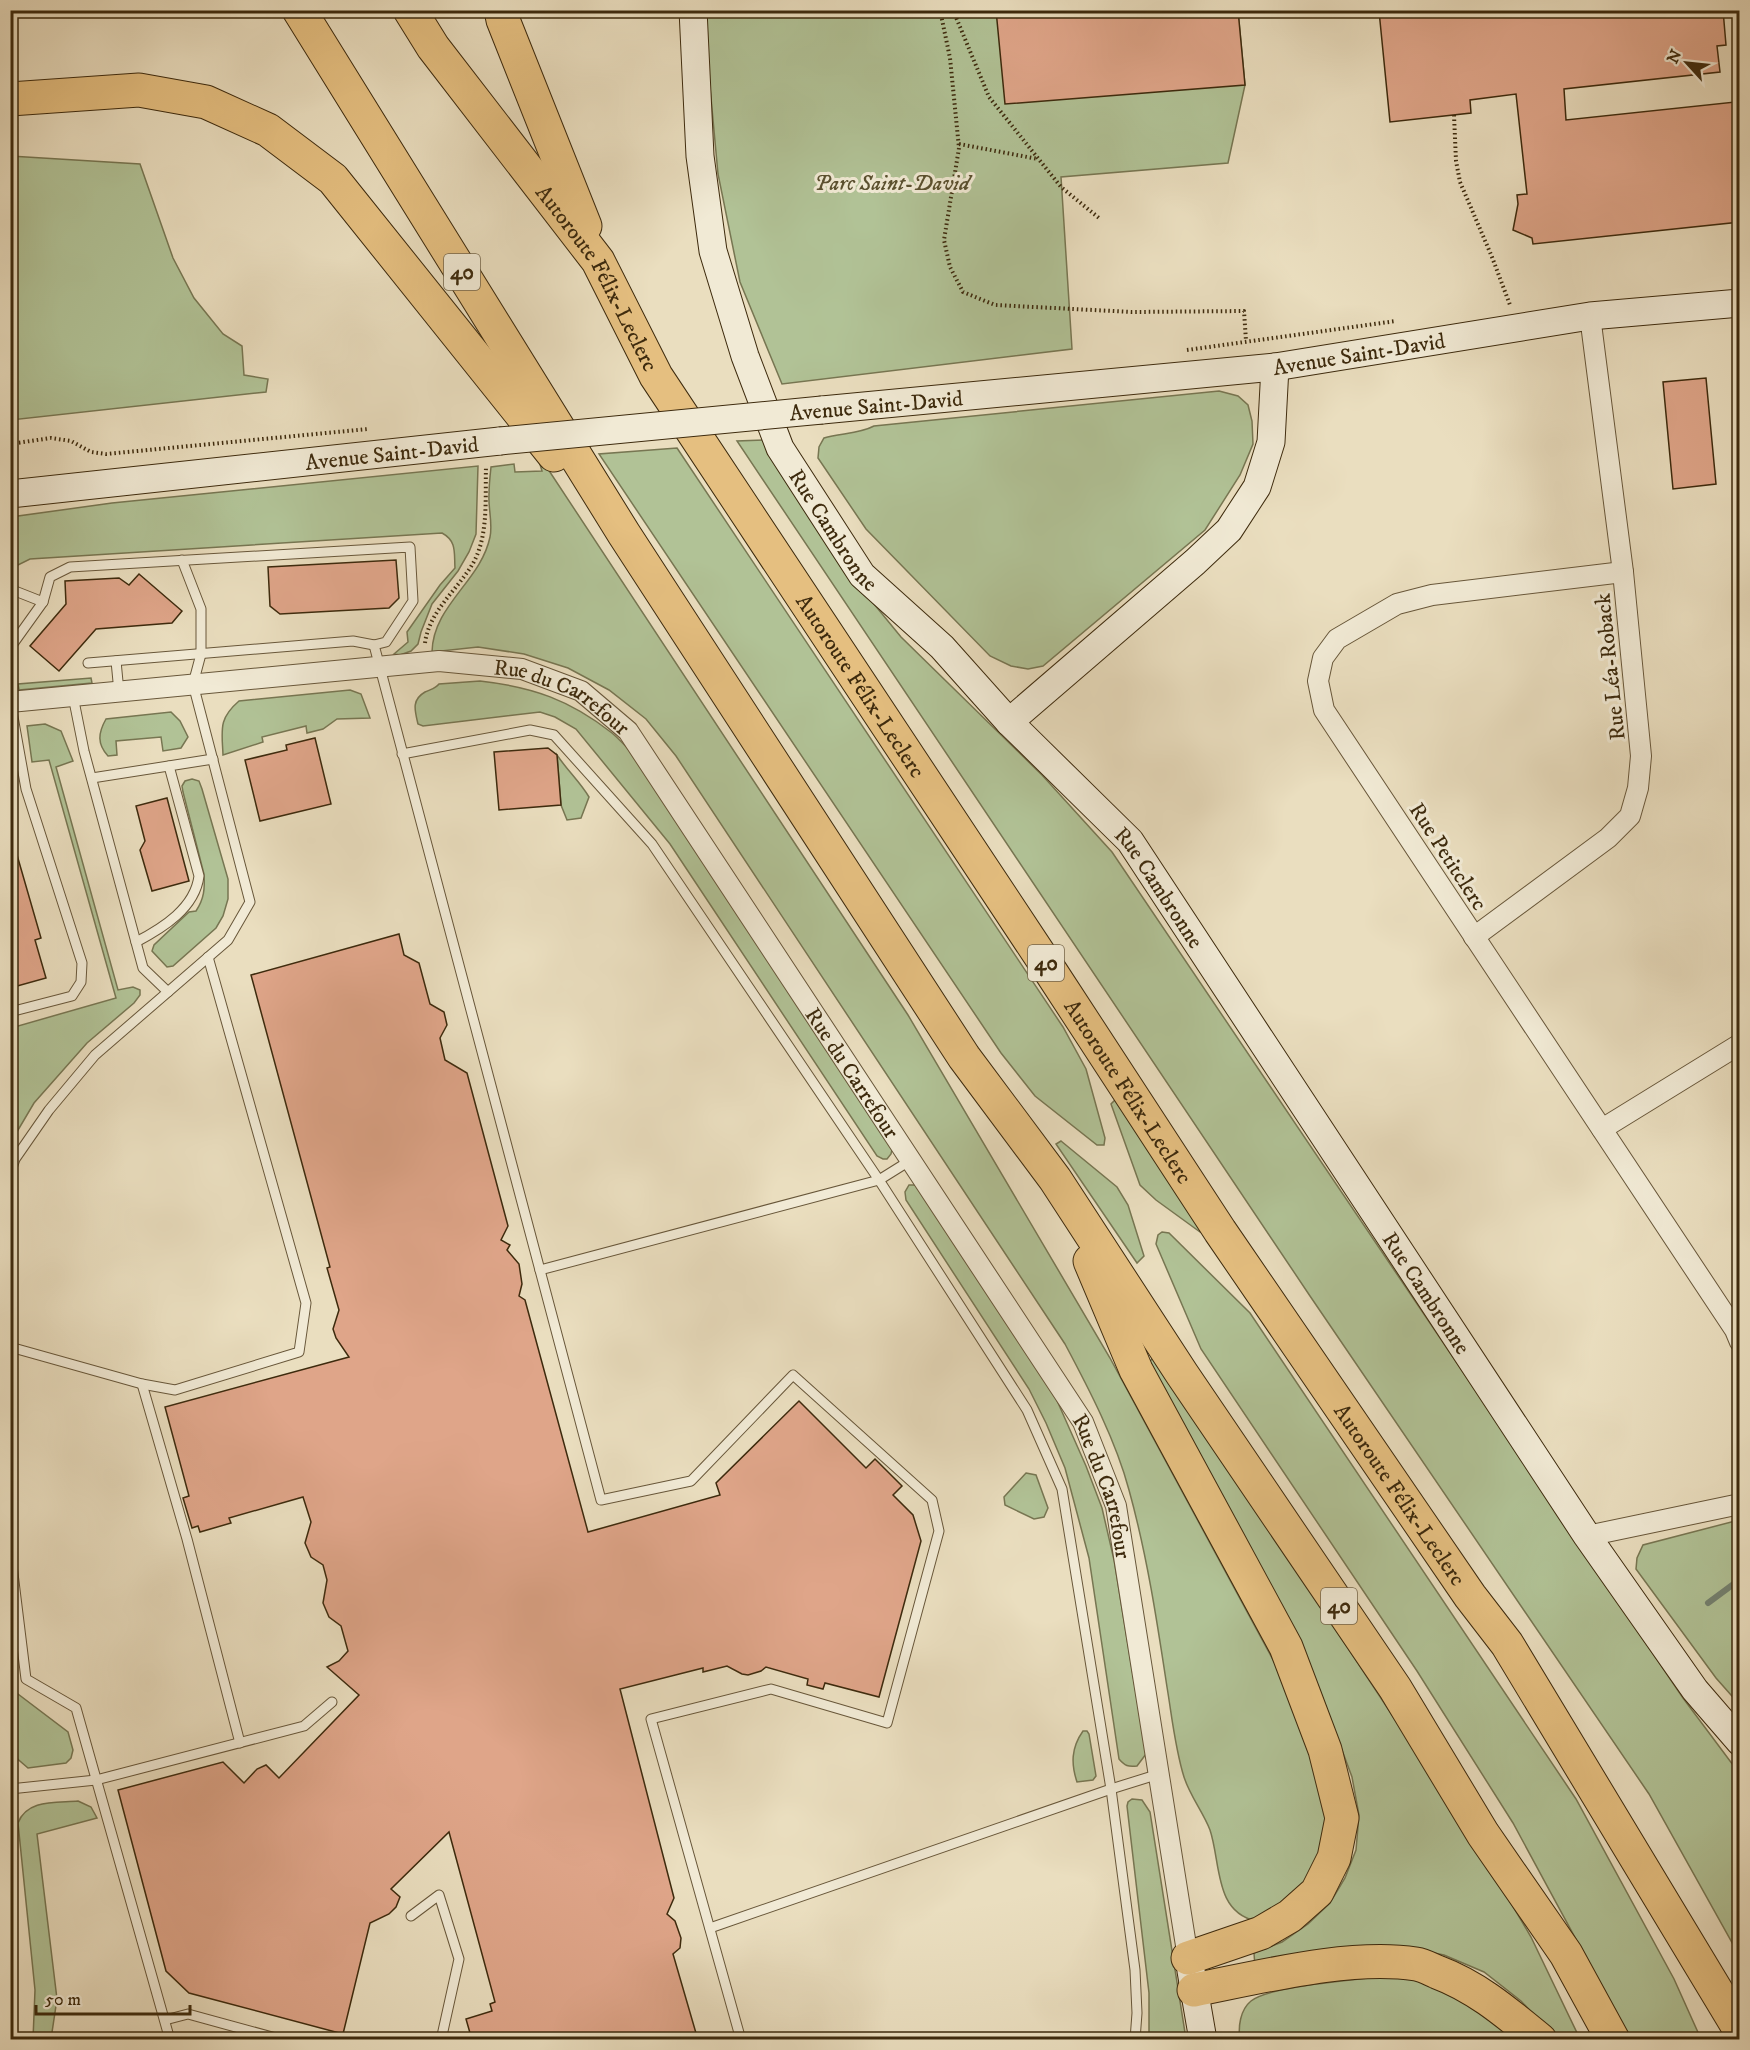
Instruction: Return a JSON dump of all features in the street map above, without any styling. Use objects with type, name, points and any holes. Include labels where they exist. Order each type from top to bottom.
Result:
[{"type":"highway","name":"40","points":[[299,10],[624,534],[964,1057],[1055,1179],[1188,1384],[1395,1688],[1483,1834],[1566,1954],[1613,2040]]},
{"type":"highway","name":"Autoroute Félix-Leclerc","points":[[410,10],[434,47],[598,261],[656,376],[1051,972],[1220,1232],[1464,1586],[1507,1644],[1740,2030]]},
{"type":"highway","points":[[501,10],[598,261]]},
{"type":"highway","points":[[10,99],[139,90],[206,102],[268,130],[333,179],[602,515],[624,534]]},
{"type":"highway","points":[[1055,1179],[1136,1370],[1286,1647],[1325,1750],[1342,1818],[1334,1858],[1317,1892],[1290,1916],[1262,1933],[1188,1958]]},
{"type":"highway","points":[[1194,1990],[1304,1969],[1367,1963],[1417,1964],[1468,1986],[1493,2001],[1540,2040]]},
{"type":"street","name":"Rue Cambronne","points":[[693,10],[700,156],[713,251],[745,356],[780,448],[862,576],[942,647],[1010,722],[1130,841],[1587,1536],[1695,1690],[1740,1742]]},
{"type":"street","name":"Avenue Saint-David","points":[[10,494],[493,442],[1275,367],[1590,316],[1740,303]]},
{"type":"street","name":"Rue Léa-Roback","points":[[1474,937],[1608,838],[1630,816],[1638,788],[1641,756],[1623,572],[1590,316]]},
{"type":"street","points":[[1010,722],[1229,530],[1257,487],[1271,442],[1275,367]]},
{"type":"street","name":"Rue Petitclerc","points":[[1623,572],[1432,595],[1397,604],[1337,639],[1323,658],[1318,681],[1324,710],[1735,1330],[1740,1342]]},
{"type":"street","name":"Rue du Carrefour","points":[[11,701],[439,661],[522,669],[581,691],[628,731],[1083,1422],[1116,1506],[1203,2040]]},
{"type":"street","points":[[1602,1129],[1740,1044]]},
{"type":"street","points":[[1587,1536],[1740,1504]]},
{"type":"lane","points":[[10,648],[43,602],[50,577],[70,567],[410,547],[413,601],[386,642],[374,645],[353,641],[88,663]]},
{"type":"lane","points":[[10,1174],[15,1159],[49,1110],[95,1055],[228,940],[250,902],[194,684],[201,654],[201,609],[182,560]]},
{"type":"lane","points":[[10,589],[43,602]]},
{"type":"lane","points":[[374,645],[601,1500],[691,1481],[793,1375],[932,1500],[939,1531],[887,1723],[771,1689],[651,1719],[741,2040]]},
{"type":"lane","points":[[116,661],[118,692]]},
{"type":"lane","points":[[73,696],[92,778],[143,968],[168,992]]},
{"type":"lane","points":[[10,1012],[72,996],[81,982],[82,963],[26,789],[11,701]]},
{"type":"lane","points":[[402,754],[530,730],[554,735],[652,844],[879,1180],[1028,1410],[1062,1489],[1111,1789],[1135,1971],[1137,2013],[1135,2040]]},
{"type":"lane","points":[[92,778],[213,759]]},
{"type":"lane","points":[[136,942],[157,931],[191,901],[197,887],[199,876],[169,766]]},
{"type":"lane","points":[[10,1347],[142,1384],[175,1390],[299,1352],[306,1303],[208,957]]},
{"type":"lane","points":[[540,1270],[879,1180],[911,1161]]},
{"type":"lane","points":[[142,1384],[187,1539],[240,1743]]},
{"type":"lane","points":[[10,1549],[26,1679],[76,1708],[170,2040]]},
{"type":"lane","points":[[10,1789],[96,1780],[304,1726],[332,1702]]},
{"type":"lane","points":[[710,1928],[1159,1774]]},
{"type":"lane","points":[[411,1916],[439,1895],[459,1959],[441,2040]]},
{"type":"lane","points":[[165,2020],[188,2014],[283,2040]]},
{"type":"path","points":[[940,10],[950,58],[959,144],[944,240],[950,267],[963,292],[995,305],[1132,312],[1244,311],[1246,341]]},
{"type":"path","points":[[953,10],[989,97],[1061,187],[1099,218]]},
{"type":"path","points":[[1454,115],[1456,161],[1460,182],[1504,289],[1516,328]]},
{"type":"path","points":[[959,144],[1038,159]]},
{"type":"path","points":[[10,444],[51,438],[72,441],[90,452],[106,454],[378,428]]},
{"type":"path","points":[[423,662],[426,637],[440,607],[473,565],[480,545],[493,442]]},
{"type":"green space","name":"Parc Saint-David","points":[[703,11],[1238,11],[1245,85],[1228,163],[1061,177],[1072,349],[782,384],[740,282],[718,174]]},
{"type":"green space","points":[[10,156],[140,164],[173,258],[194,298],[223,334],[242,346],[244,375],[268,379],[266,392],[11,420]]},
{"type":"green space","points":[[1219,391],[1238,396],[1248,405],[1252,421],[1253,444],[1240,475],[1205,530],[1043,666],[1028,669],[1011,666],[990,656],[866,529],[818,458],[819,447],[824,438],[862,431],[874,426]]},
{"type":"green space","points":[[765,440],[856,582],[901,637],[1042,775],[1112,852],[1683,1698],[1739,1773],[1739,1955],[1649,1794],[1310,1296],[737,441]]},
{"type":"green space","points":[[677,448],[1063,1027],[1086,1069],[1105,1138],[1104,1145],[1097,1145],[1035,1096],[1001,1053],[599,454]]},
{"type":"green space","points":[[542,460],[908,1015],[1110,1358],[1291,1693],[1329,1800],[1320,1876],[1256,1921],[1242,1916],[1226,1897],[1221,1885],[1210,1830],[1184,1777],[1176,1744],[1146,1563],[1129,1490],[1109,1434],[1065,1344],[676,756],[646,719],[609,690],[568,668],[524,654],[478,647],[432,652],[434,635],[440,620],[485,553],[491,526],[489,484],[491,467],[514,464],[515,472],[542,471],[539,461]]},
{"type":"green space","points":[[478,466],[476,534],[469,552],[458,571],[432,604],[418,644],[411,651],[400,655],[394,654],[408,642],[407,632],[455,568],[452,544],[442,533],[30,559],[11,566],[11,517],[112,503]]},
{"type":"green space","points":[[91,678],[92,683],[19,690],[18,684]]},
{"type":"green space","points":[[480,681],[534,691],[566,704],[612,733],[647,770],[893,1146],[887,1159],[877,1156],[670,844],[576,729],[555,717],[540,712],[423,726],[418,724],[416,702],[425,692],[439,684]]},
{"type":"green space","points":[[350,690],[361,694],[370,718],[337,719],[323,729],[307,733],[306,726],[262,737],[263,742],[223,755],[224,719],[239,701]]},
{"type":"green space","points":[[171,712],[180,721],[188,737],[181,748],[163,751],[161,737],[116,741],[117,755],[108,756],[100,743],[101,729],[106,719]]},
{"type":"green space","points":[[45,724],[61,731],[73,761],[56,767],[118,990],[133,987],[140,990],[140,995],[134,1003],[87,1043],[34,1103],[11,1142],[11,1028],[116,998],[49,760],[32,762],[27,726]]},
{"type":"green space","points":[[557,755],[589,797],[581,818],[567,820],[561,805]]},
{"type":"green space","points":[[192,779],[199,781],[202,789],[228,879],[228,899],[223,916],[216,928],[173,966],[167,967],[152,951],[154,945],[189,912],[196,911],[204,889],[204,874],[182,786],[185,781]]},
{"type":"green space","points":[[1115,1100],[1201,1223],[1200,1232],[1156,1200],[1140,1185],[1111,1104]]},
{"type":"green space","points":[[1061,1141],[1117,1187],[1128,1205],[1144,1256],[1137,1263],[1056,1144]]},
{"type":"green space","points":[[909,1185],[916,1185],[1047,1378],[1086,1466],[1102,1508],[1114,1560],[1146,1754],[1137,1766],[1127,1765],[1119,1759],[1089,1558],[1065,1468],[1029,1389],[906,1200],[905,1192]]},
{"type":"green space","points":[[1162,1232],[1169,1233],[1250,1313],[1576,1799],[1674,1979],[1701,2039],[1630,2039],[1513,1823],[1417,1671],[1201,1349],[1156,1244],[1158,1235]]},
{"type":"green space","points":[[1154,1358],[1159,1361],[1471,1835],[1531,1937],[1580,2039],[1557,2039],[1521,2001],[1484,1972],[1444,1955],[1409,1948],[1255,1967],[1254,1953],[1282,1942],[1308,1924],[1330,1903],[1345,1878],[1356,1850],[1359,1815],[1352,1777],[1319,1688],[1148,1367]]},
{"type":"green space","points":[[1026,1473],[1036,1475],[1048,1508],[1044,1517],[1034,1519],[1005,1505],[1004,1497]]},
{"type":"green space","points":[[1740,1520],[1739,1704],[1716,1678],[1636,1569],[1637,1558],[1643,1545]]},
{"type":"green space","points":[[11,1666],[13,1688],[18,1694],[68,1732],[73,1750],[71,1758],[66,1763],[28,1768],[13,1755],[10,1749]]},
{"type":"green space","points":[[1083,1731],[1089,1734],[1096,1776],[1093,1780],[1077,1782],[1073,1756]]},
{"type":"green space","points":[[1132,1799],[1142,1800],[1150,1812],[1186,2039],[1149,2039],[1149,1993],[1127,1806]]},
{"type":"green space","points":[[78,1801],[91,1807],[97,1818],[37,1834],[57,1999],[51,2039],[33,2039],[35,1990],[18,1823],[22,1815],[35,1806]]},
{"type":"green space","points":[[1368,1978],[1415,1978],[1450,1987],[1522,2039],[1240,2040],[1239,2030],[1244,2009],[1260,1996],[1307,1985]]},
{"type":"building","points":[[996,10],[1238,10],[1245,85],[1005,104]]},
{"type":"building","points":[[1723,10],[1726,45],[1717,46],[1720,72],[1564,89],[1566,120],[1735,102],[1740,145],[1740,222],[1533,244],[1532,238],[1513,230],[1518,204],[1517,195],[1527,194],[1516,94],[1470,100],[1471,113],[1390,122],[1379,11]]},
{"type":"building","points":[[1706,378],[1716,484],[1673,489],[1663,382]]},
{"type":"building","points":[[396,560],[399,598],[389,608],[280,614],[270,606],[268,567]]},
{"type":"building","points":[[139,574],[182,611],[172,623],[96,629],[59,671],[30,646],[66,604],[65,581],[119,578],[129,585]]},
{"type":"building","points":[[315,738],[331,804],[260,821],[245,760],[287,750],[286,745]]},
{"type":"building","points":[[548,748],[557,755],[561,805],[499,810],[494,752]]},
{"type":"building","points":[[167,798],[189,881],[152,891],[140,850],[145,841],[136,806]]},
{"type":"building","points":[[15,848],[41,938],[35,940],[46,978],[10,988],[10,849]]},
{"type":"building","points":[[399,934],[404,955],[419,963],[430,1004],[444,1012],[447,1025],[440,1038],[445,1060],[467,1073],[508,1226],[501,1240],[510,1245],[507,1250],[519,1264],[522,1284],[519,1296],[525,1300],[588,1532],[720,1495],[716,1483],[799,1401],[866,1468],[875,1459],[902,1486],[893,1495],[913,1515],[921,1541],[879,1697],[825,1683],[823,1689],[807,1685],[808,1679],[766,1667],[748,1675],[727,1666],[703,1672],[703,1668],[620,1689],[674,1898],[667,1914],[675,1921],[681,1938],[680,1948],[673,1954],[698,2040],[472,2040],[466,2019],[492,2011],[490,2004],[495,2002],[449,1832],[391,1889],[400,1897],[396,1907],[389,1914],[370,1923],[343,2034],[189,1993],[166,1971],[118,1790],[223,1762],[244,1783],[257,1769],[266,1765],[279,1778],[359,1695],[327,1667],[339,1661],[348,1651],[341,1626],[329,1617],[323,1603],[327,1580],[323,1565],[311,1557],[305,1543],[311,1522],[303,1497],[229,1518],[231,1523],[200,1532],[198,1526],[192,1528],[183,1498],[189,1496],[165,1407],[349,1357],[336,1338],[333,1329],[339,1310],[327,1268],[330,1267],[251,975]]},
{"type":"waterway","points":[[1708,1603],[1735,1583],[1740,1583]]}]
